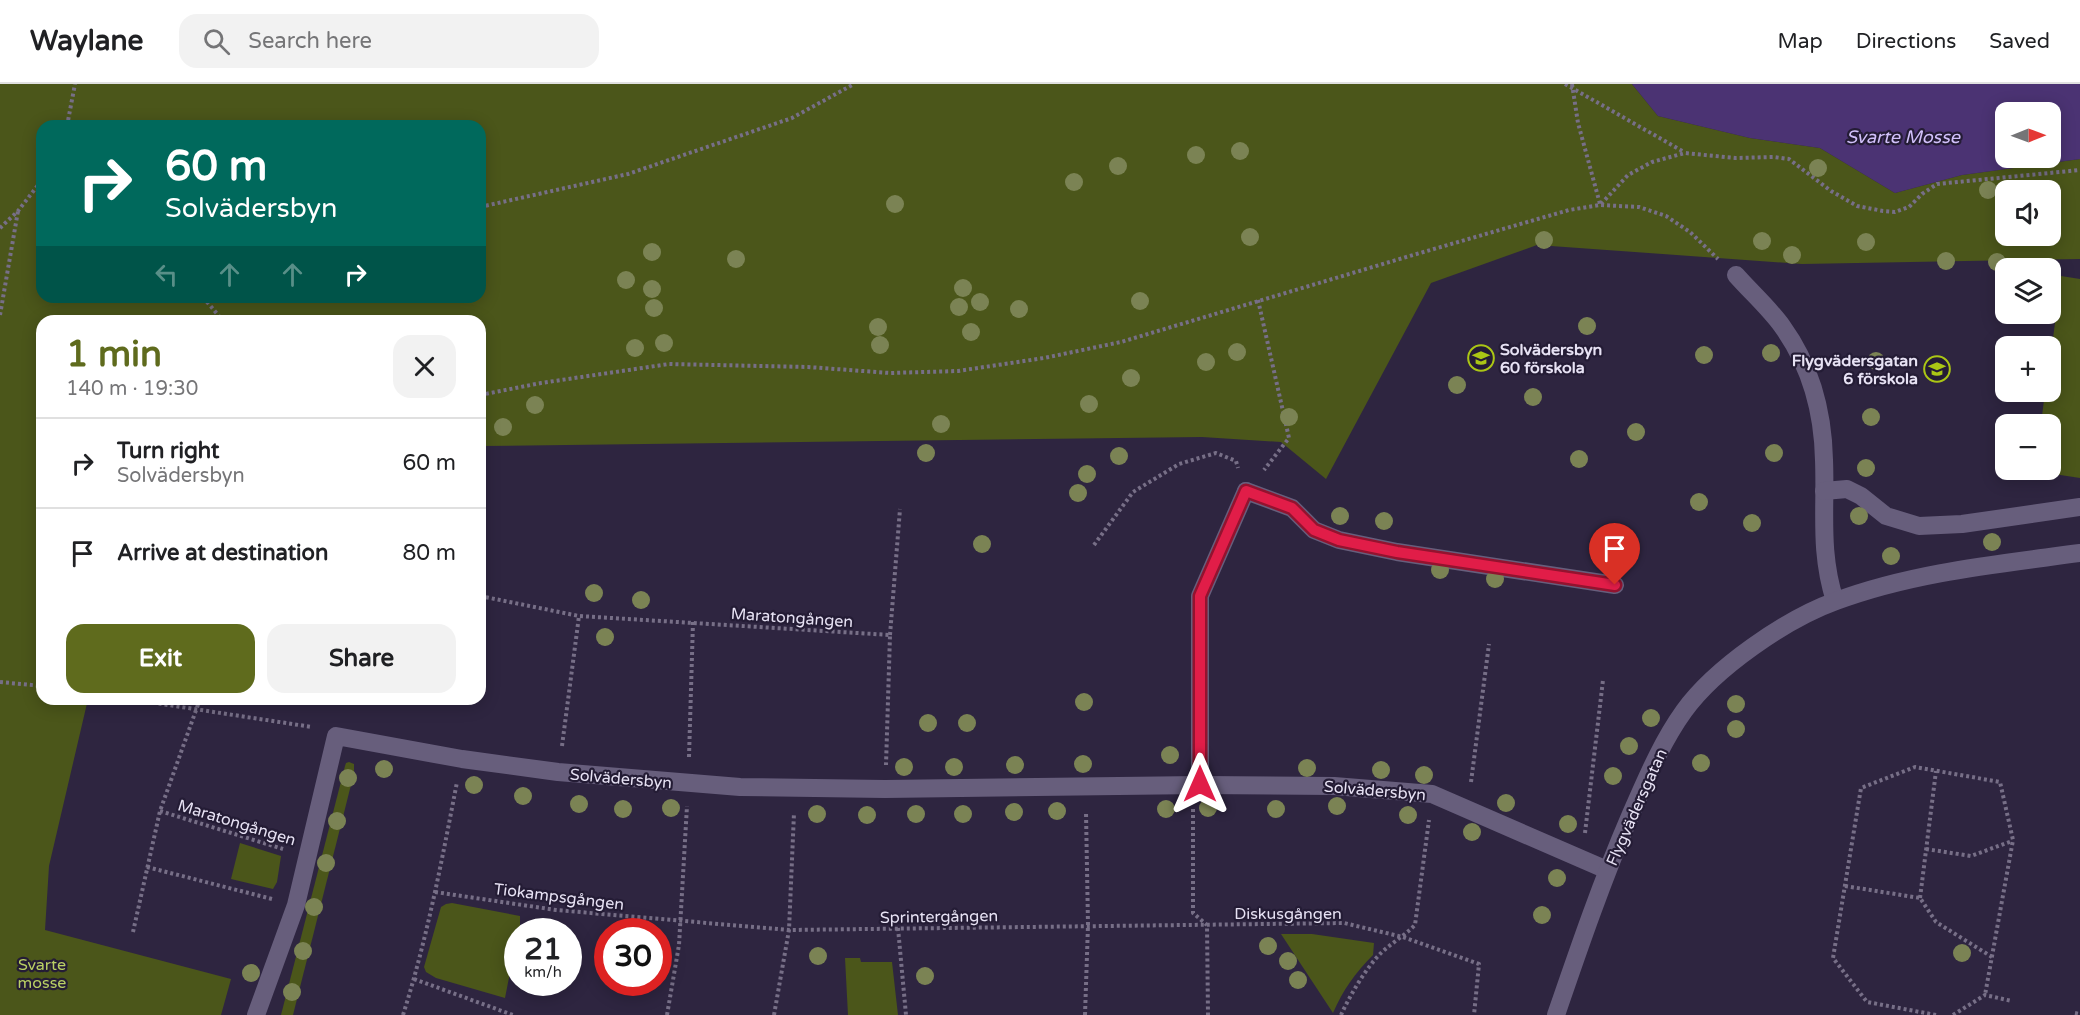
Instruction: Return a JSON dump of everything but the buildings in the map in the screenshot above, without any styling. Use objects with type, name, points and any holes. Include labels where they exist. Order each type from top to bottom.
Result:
[{"type":"street","points":[[1736,275],[1780,324],[1808,370],[1822,427],[1823,536],[1827,576],[1834,601]]},
{"type":"street","points":[[1824,491],[1847,489],[1861,496],[1886,516],[1919,526],[1962,524],[2080,507]]},
{"type":"street","points":[[1196,785],[1200,596],[1246,491],[1292,508],[1314,530],[1339,540],[1397,552],[1615,585]]},
{"type":"street","name":"Flygvädersgatan","points":[[1556,1015],[1607,870],[1653,761],[1684,711],[1721,671],[1760,642],[1807,613],[1873,588],[1947,572],[2080,553]]},
{"type":"street","points":[[256,1015],[296,905],[336,736]]},
{"type":"street","name":"Solvädersbyn","points":[[336,736],[462,759],[558,772],[688,784],[885,789],[1196,785],[1334,786],[1432,794],[1607,870]]},
{"type":"path","points":[[68,120],[75,84]]},
{"type":"path","points":[[486,206],[628,174],[792,118],[854,84]]},
{"type":"path","points":[[1565,84],[1573,86],[1685,153]]},
{"type":"path","points":[[1573,86],[1578,123],[1600,205]]},
{"type":"path","points":[[1600,205],[1628,175],[1652,162],[1685,153],[1735,158],[1788,159],[1831,191],[1857,206],[1895,212],[1909,207],[1937,184],[2080,170]]},
{"type":"path","points":[[0,228],[18,211],[36,188]]},
{"type":"path","points":[[486,393],[669,364],[808,367],[890,374],[958,371],[1044,358],[1122,342],[1569,210],[1600,205],[1639,207],[1666,216],[1690,232],[1736,275]]},
{"type":"path","points":[[0,315],[18,211]]},
{"type":"path","points":[[1246,491],[1290,438],[1258,300]]},
{"type":"path","points":[[208,303],[218,315]]},
{"type":"path","points":[[1094,546],[1133,492],[1179,464],[1216,453],[1236,461],[1246,491]]},
{"type":"path","points":[[885,789],[890,635],[900,509]]},
{"type":"path","name":"Maratongången","points":[[486,597],[579,616],[890,635]]},
{"type":"path","points":[[558,772],[579,616]]},
{"type":"path","points":[[667,1015],[681,922],[693,622]]},
{"type":"path","points":[[1467,810],[1490,644]]},
{"type":"path","points":[[1577,856],[1587,827],[1603,680]]},
{"type":"path","points":[[0,682],[36,685]]},
{"type":"path","points":[[166,705],[308,725],[336,736]]},
{"type":"path","name":"Maratongången","points":[[133,932],[160,811],[198,705]]},
{"type":"path","points":[[402,1015],[414,979],[435,892],[462,759]]},
{"type":"path","points":[[1936,1015],[1867,1002],[1833,958],[1861,788],[1915,767],[2000,782],[2013,840],[1985,995]]},
{"type":"path","points":[[1936,771],[1920,898],[1936,922],[1992,957]]},
{"type":"path","points":[[1196,785],[1193,913],[1207,925],[1208,1015]]},
{"type":"path","points":[[774,1015],[789,930],[795,788]]},
{"type":"path","points":[[1085,788],[1088,925],[1085,1015]]},
{"type":"path","points":[[1341,1015],[1350,997],[1381,953],[1403,937],[1414,925],[1432,794]]},
{"type":"path","name":"Maratongången","points":[[160,811],[308,856]]},
{"type":"path","points":[[1926,849],[1971,856],[2013,840]]},
{"type":"path","points":[[147,867],[296,905]]},
{"type":"path","points":[[1845,886],[1920,898]]},
{"type":"path","name":"Tiokampsgången","points":[[435,892],[556,910],[681,922]]},
{"type":"path","name":"Sprintergången","points":[[681,922],[789,930],[1207,925]]},
{"type":"path","name":"Diskusgången","points":[[1207,925],[1344,923],[1403,937],[1479,964],[1474,1015]]},
{"type":"path","points":[[898,928],[906,1015]]},
{"type":"path","points":[[414,979],[513,1015]]},
{"type":"path","points":[[1953,1015],[1985,995],[2012,1001]]},
{"type":"green space","name":"Svarte mosse","points":[[0,84],[1632,84],[1658,116],[1750,138],[1820,148],[1895,193],[1962,175],[2014,168],[2061,168],[2061,162],[2080,159],[2080,259],[1995,258],[1995,261],[1802,264],[1537,245],[1431,283],[1326,479],[1281,442],[1202,437],[486,446],[486,315],[36,315],[36,705],[87,705],[49,866],[45,930],[231,979],[221,1015],[0,1015]]},
{"type":"green space","points":[[2061,276],[2080,279],[2080,478],[2061,475],[2061,414],[2042,414],[2044,402],[2061,402],[2061,336],[2053,336],[2055,324],[2061,324]]},
{"type":"green space","points":[[349,762],[354,764],[354,773],[293,1015],[281,1015],[345,766]]},
{"type":"green space","points":[[240,843],[281,856],[277,882],[273,889],[231,879]]},
{"type":"green space","points":[[452,903],[520,916],[520,918],[504,918],[505,998],[436,978],[426,972],[424,967],[441,907]]},
{"type":"green space","points":[[1281,934],[1312,934],[1374,943],[1373,955],[1350,982],[1333,1013]]},
{"type":"green space","points":[[845,958],[860,958],[861,962],[892,962],[898,1015],[848,1015]]},
{"type":"water","name":"Svarte Mosse","points":[[1632,84],[2080,84],[2080,159],[2061,162],[2061,102],[1995,102],[1995,168],[2014,168],[1962,175],[1895,193],[1820,148],[1750,138],[1658,116]]},
{"type":"place","name":"Solvädersbyn 60 förskola","points":[[1481,358]]},
{"type":"place","name":"Flygvädersgatan 6 förskola","points":[[1937,369]]},
{"type":"route","points":[[1200,784],[1200,596],[1246,491],[1292,508],[1314,530],[1339,540],[1397,552],[1615,585]]}]
